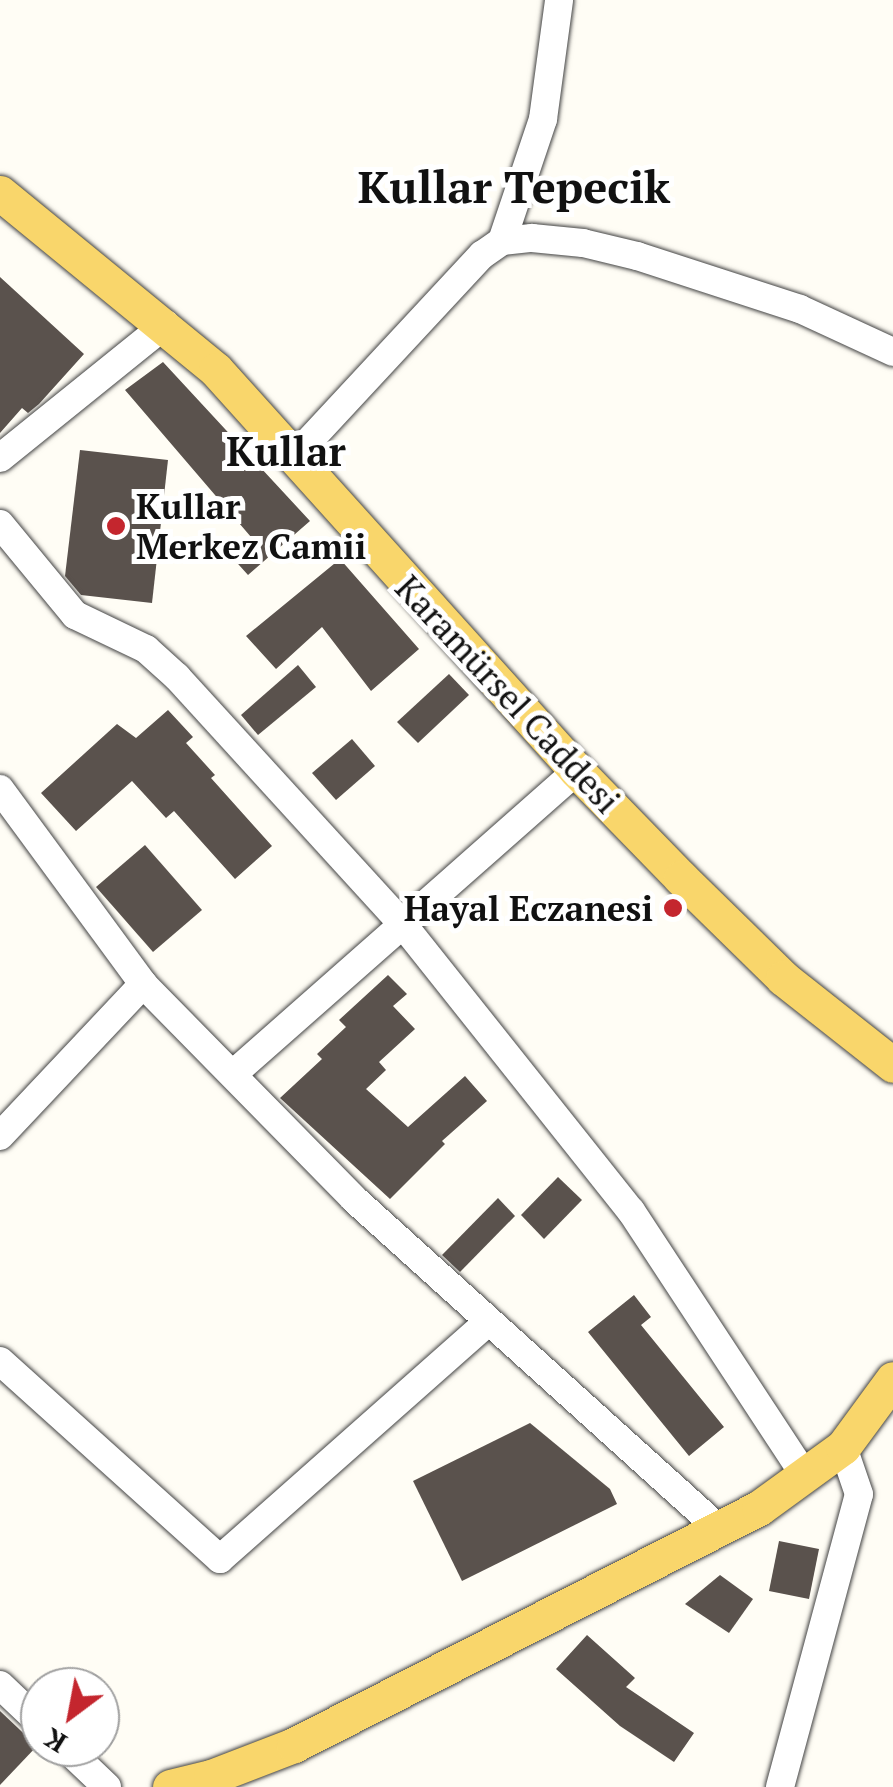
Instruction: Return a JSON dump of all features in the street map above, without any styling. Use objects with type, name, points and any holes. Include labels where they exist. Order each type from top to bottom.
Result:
[{"type":"main road","name":"Karamürsel Caddesi","points":[[0,193],[166,324],[216,370],[577,771],[783,978],[893,1065]]},
{"type":"main road","points":[[170,1787],[211,1777],[294,1745],[718,1529],[806,1477],[843,1447],[893,1379]]},
{"type":"street","points":[[502,241],[543,119],[560,0]]},
{"type":"street","points":[[295,456],[482,255],[502,241],[532,238],[583,243],[637,256],[800,309],[893,352]]},
{"type":"street","points":[[0,458],[166,324]]},
{"type":"street","points":[[0,524],[74,615],[146,649],[177,678],[404,926],[631,1211],[806,1477]]},
{"type":"street","points":[[233,1074],[577,771]]},
{"type":"street","points":[[0,789],[143,984],[354,1200],[718,1529]]},
{"type":"street","points":[[0,1136],[143,984]]},
{"type":"street","points":[[0,1361],[220,1559],[488,1322]]},
{"type":"street","points":[[780,1787],[860,1494],[843,1447]]},
{"type":"street","points":[[0,1685],[20,1704]]},
{"type":"street","points":[[86,1767],[107,1787]]},
{"type":"building","points":[[0,277],[84,354],[39,404],[28,413],[22,408],[0,433]]},
{"type":"building","points":[[163,362],[310,521],[248,575],[230,555],[251,537],[125,390]]},
{"type":"building","name":"Kullar Merkez Camii","points":[[80,450],[168,460],[152,603],[81,595],[65,576]]},
{"type":"building","points":[[340,559],[419,649],[371,691],[322,627],[276,669],[246,636]]},
{"type":"building","points":[[298,665],[316,687],[258,735],[241,715]]},
{"type":"building","points":[[449,674],[469,695],[418,743],[397,722]]},
{"type":"building","points":[[168,710],[193,737],[186,743],[215,775],[211,778],[272,846],[235,879],[174,811],[166,818],[132,781],[76,831],[41,793],[117,724],[136,738]]},
{"type":"building","points":[[352,739],[375,766],[336,800],[312,773]]},
{"type":"building","points":[[145,845],[202,910],[153,952],[96,887]]},
{"type":"building","points":[[388,975],[407,994],[393,1006],[415,1029],[379,1062],[386,1070],[366,1089],[408,1127],[465,1076],[487,1101],[442,1141],[445,1144],[390,1199],[280,1098],[322,1059],[317,1054],[346,1027],[339,1020]]},
{"type":"building","points":[[558,1177],[582,1200],[544,1239],[521,1215]]},
{"type":"building","points":[[498,1198],[515,1216],[460,1272],[442,1255]]},
{"type":"building","points":[[634,1295],[651,1317],[641,1325],[724,1427],[689,1456],[588,1332]]},
{"type":"building","points":[[530,1423],[610,1489],[617,1504],[462,1581],[413,1481]]},
{"type":"building","points":[[779,1541],[819,1549],[809,1599],[769,1591]]},
{"type":"building","points":[[720,1575],[753,1599],[729,1633],[685,1604]]},
{"type":"building","points":[[587,1635],[635,1678],[626,1687],[694,1733],[674,1762],[620,1726],[556,1669]]},
{"type":"building","points":[[0,1711],[20,1730],[20,1764],[0,1785]]},
{"type":"place","name":"Kullar Merkez Camii","points":[[116,526]]},
{"type":"place","name":"Hayal Eczanesi","points":[[673,908]]},
{"type":"district","name":"Kullar Tepecik","points":[[514,187]]},
{"type":"district","name":"Kullar","points":[[286,451]]}]
